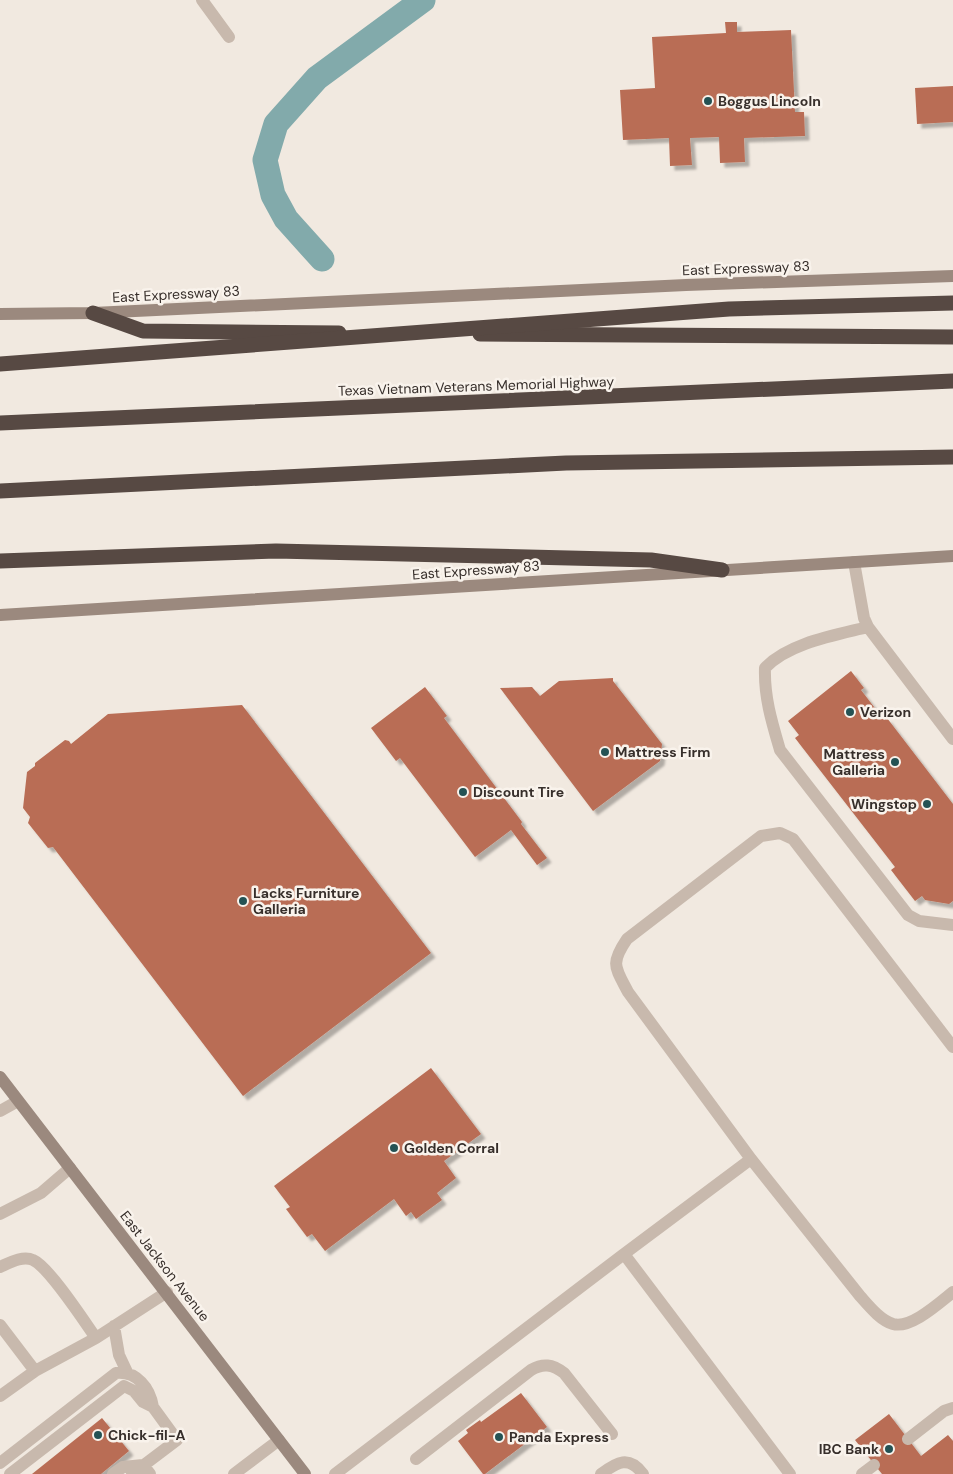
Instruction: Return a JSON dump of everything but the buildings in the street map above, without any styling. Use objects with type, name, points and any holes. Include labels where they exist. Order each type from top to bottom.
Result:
[{"type":"highway","points":[[0,364],[729,309],[953,303]]},
{"type":"highway","points":[[93,313],[144,331],[953,337]]},
{"type":"highway","name":"Texas Vietnam Veterans Memorial Highway","points":[[0,423],[953,381]]},
{"type":"highway","points":[[0,491],[566,462],[953,457]]},
{"type":"highway","points":[[0,561],[276,551],[651,560],[722,570]]},
{"type":"main road","name":"East Expressway 83","points":[[0,314],[93,313],[686,285],[953,276]]},
{"type":"main road","name":"East Expressway 83","points":[[0,615],[953,556]]},
{"type":"main road","name":"East Jackson Avenue","points":[[0,1077],[305,1474]]},
{"type":"street","points":[[202,0],[229,37]]},
{"type":"street","points":[[854,562],[864,618],[868,627],[953,739]]},
{"type":"street","points":[[868,627],[798,647],[774,658],[765,668],[764,687],[774,729],[780,750],[908,915],[919,921],[953,925]]},
{"type":"street","points":[[953,1047],[793,839],[780,834],[761,836],[627,939],[617,954],[616,969],[628,992],[751,1159],[860,1296],[877,1314],[893,1324],[911,1322],[953,1292]]},
{"type":"street","points":[[0,1111],[18,1101]]},
{"type":"street","points":[[335,1474],[751,1159]]},
{"type":"street","points":[[0,1214],[41,1193],[70,1168]]},
{"type":"street","points":[[624,1254],[790,1474]]},
{"type":"street","points":[[0,1267],[17,1260],[32,1259],[46,1269],[96,1338]]},
{"type":"street","points":[[0,1396],[34,1371],[96,1338],[166,1292]]},
{"type":"street","points":[[0,1325],[34,1371]]},
{"type":"street","points":[[114,1326],[120,1354],[127,1372]]},
{"type":"street","points":[[416,1459],[538,1366],[548,1365],[564,1373],[612,1434]]},
{"type":"street","points":[[0,1464],[116,1373],[127,1372],[136,1376],[151,1396],[153,1407],[177,1440],[147,1470],[132,1474]]},
{"type":"street","points":[[10,1474],[124,1386],[134,1392],[143,1402],[153,1407]]},
{"type":"street","points":[[908,1439],[944,1410],[953,1408]]},
{"type":"street","points":[[234,1474],[279,1440]]},
{"type":"street","points":[[601,1474],[619,1462],[627,1462],[634,1464],[643,1474]]},
{"type":"street","points":[[862,1474],[874,1465]]},
{"type":"street","points":[[113,1474],[123,1467],[147,1470]]},
{"type":"waterway","points":[[322,259],[286,219],[273,195],[265,160],[276,124],[317,78],[423,0]]},
{"type":"place","name":"Boggus Lincoln","points":[[708,101]]},
{"type":"place","name":"Verizon","points":[[850,712]]},
{"type":"place","name":"Mattress Firm","points":[[605,752]]},
{"type":"place","name":"Mattress Galleria","points":[[895,762]]},
{"type":"place","name":"Discount Tire","points":[[463,792]]},
{"type":"place","name":"Wingstop","points":[[927,804]]},
{"type":"place","name":"Lacks Furniture Galleria","points":[[243,901]]},
{"type":"place","name":"Golden Corral","points":[[394,1148]]},
{"type":"place","name":"Chick-fil-A","points":[[98,1435]]},
{"type":"place","name":"Panda Express","points":[[499,1437]]},
{"type":"place","name":"IBC Bank","points":[[889,1449]]}]
